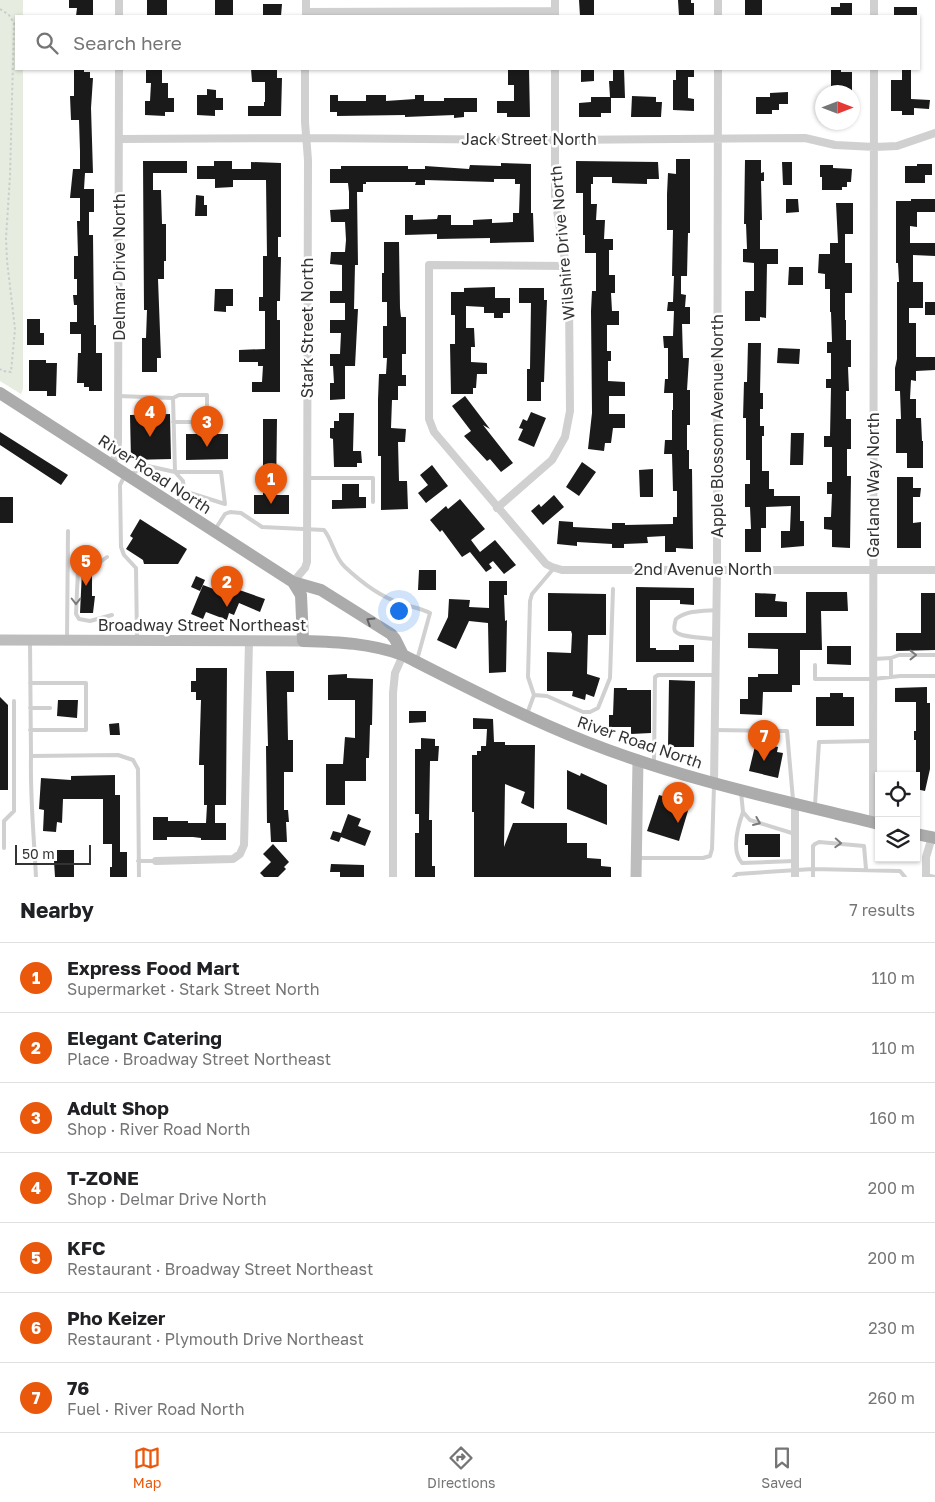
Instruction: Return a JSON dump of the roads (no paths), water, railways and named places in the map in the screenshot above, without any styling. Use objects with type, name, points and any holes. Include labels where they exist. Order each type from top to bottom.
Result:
[{"type":"main road","name":"River Road North","points":[[0,393],[293,582],[321,590],[391,634],[403,655],[526,716],[589,743],[654,765],[714,783],[875,824]]},
{"type":"main road","points":[[293,582],[301,595],[303,641]]},
{"type":"main road","name":"Broadway Street Northeast","points":[[0,640],[303,641],[363,644],[385,648],[403,655]]},
{"type":"main road","points":[[636,877],[638,760]]},
{"type":"main road","points":[[920,835],[933,838]]},
{"type":"street","points":[[119,0],[119,15]]},
{"type":"street","points":[[306,0],[306,14],[555,14],[554,0]]},
{"type":"street","points":[[718,0],[718,15]]},
{"type":"street","points":[[874,0],[874,15]]},
{"type":"street","name":"Delmar Drive North","points":[[112,465],[117,451],[118,396],[119,70]]},
{"type":"street","name":"Stark Street North","points":[[293,582],[305,568],[307,530],[308,160],[305,70]]},
{"type":"street","name":"Wilshire Drive North","points":[[498,508],[552,460],[565,437],[570,411],[570,298],[555,198],[555,70]]},
{"type":"street","name":"Apple Blossom Avenue North","points":[[714,783],[717,569],[718,70]]},
{"type":"street","name":"Garland Way North","points":[[874,70],[873,741],[876,817]]},
{"type":"street","name":"Jack Street North","points":[[119,139],[555,140],[805,138],[835,145],[874,147],[897,146],[935,133]]},
{"type":"street","points":[[554,568],[546,564],[434,432],[429,419],[429,265],[566,266]]},
{"type":"street","name":"2nd Avenue North","points":[[554,568],[562,570],[935,570]]},
{"type":"street","points":[[156,861],[233,859],[240,854],[244,845],[249,642]]},
{"type":"street","points":[[392,877],[393,693],[396,672],[403,655]]},
{"type":"street","points":[[794,803],[795,874]]},
{"type":"street","points":[[926,876],[926,857],[933,838]]},
{"type":"lane","points":[[118,396],[173,398],[179,395],[207,395],[207,422],[173,422]]},
{"type":"lane","points":[[173,398],[175,472],[183,481],[184,491],[175,506]]},
{"type":"lane","points":[[137,641],[136,568],[124,555],[121,547],[120,485],[128,475],[148,466],[175,472],[221,472],[225,504],[230,512]]},
{"type":"lane","points":[[307,478],[373,478],[374,502]]},
{"type":"lane","points":[[184,491],[225,504]]},
{"type":"lane","points":[[215,531],[225,514],[230,512],[240,513],[262,527],[324,530],[344,566],[378,593],[399,603],[430,613],[417,662]]},
{"type":"lane","points":[[67,640],[68,531]]},
{"type":"lane","points":[[107,558],[96,565],[83,565],[78,569],[76,614],[79,619],[86,621],[112,615]]},
{"type":"lane","points":[[526,716],[534,695],[528,677],[530,601],[532,594],[554,568]]},
{"type":"lane","points":[[534,695],[548,696],[583,712],[590,712],[598,708],[610,678],[613,589]]},
{"type":"lane","points":[[716,610],[691,612],[682,615],[676,619],[674,627],[675,632],[680,635],[716,639]]},
{"type":"lane","points":[[30,640],[30,801],[36,877]]},
{"type":"lane","points":[[873,659],[891,658],[899,655],[935,655]]},
{"type":"lane","points":[[891,658],[891,676]]},
{"type":"lane","points":[[815,665],[815,679],[935,676]]},
{"type":"lane","points":[[654,765],[654,677],[658,675],[716,675]]},
{"type":"lane","points":[[30,682],[86,683],[86,730],[30,730]]},
{"type":"lane","points":[[4,848],[4,821],[14,811],[14,701]]},
{"type":"lane","points":[[30,708],[50,708]]},
{"type":"lane","points":[[715,730],[787,731],[794,803]]},
{"type":"lane","points":[[815,808],[818,743],[873,741]]},
{"type":"lane","points":[[31,756],[118,755],[133,760],[138,770],[139,877]]},
{"type":"lane","points":[[636,858],[703,858],[710,856],[712,849],[714,783]]},
{"type":"lane","points":[[741,790],[743,812],[738,826],[736,850],[738,859],[742,863],[795,861]]},
{"type":"lane","points":[[743,812],[750,820],[795,834]]},
{"type":"lane","points":[[813,877],[813,846],[819,842],[860,844],[864,846],[866,869]]},
{"type":"lane","points":[[138,861],[156,861]]},
{"type":"lane","points":[[735,876],[795,874],[813,869],[866,869],[900,871],[905,877]]},
{"type":"lane","points":[[926,876],[935,877]]},
{"type":"place","name":"T-ZONE","points":[[150,437]]},
{"type":"place","name":"Adult Shop","points":[[207,447]]},
{"type":"place","name":"Express Food Mart","points":[[271,504]]},
{"type":"place","name":"KFC","points":[[86,586]]},
{"type":"place","name":"Elegant Catering","points":[[227,607]]},
{"type":"place","name":"76","points":[[764,761]]},
{"type":"place","name":"Pho Keizer","points":[[678,823]]}]
